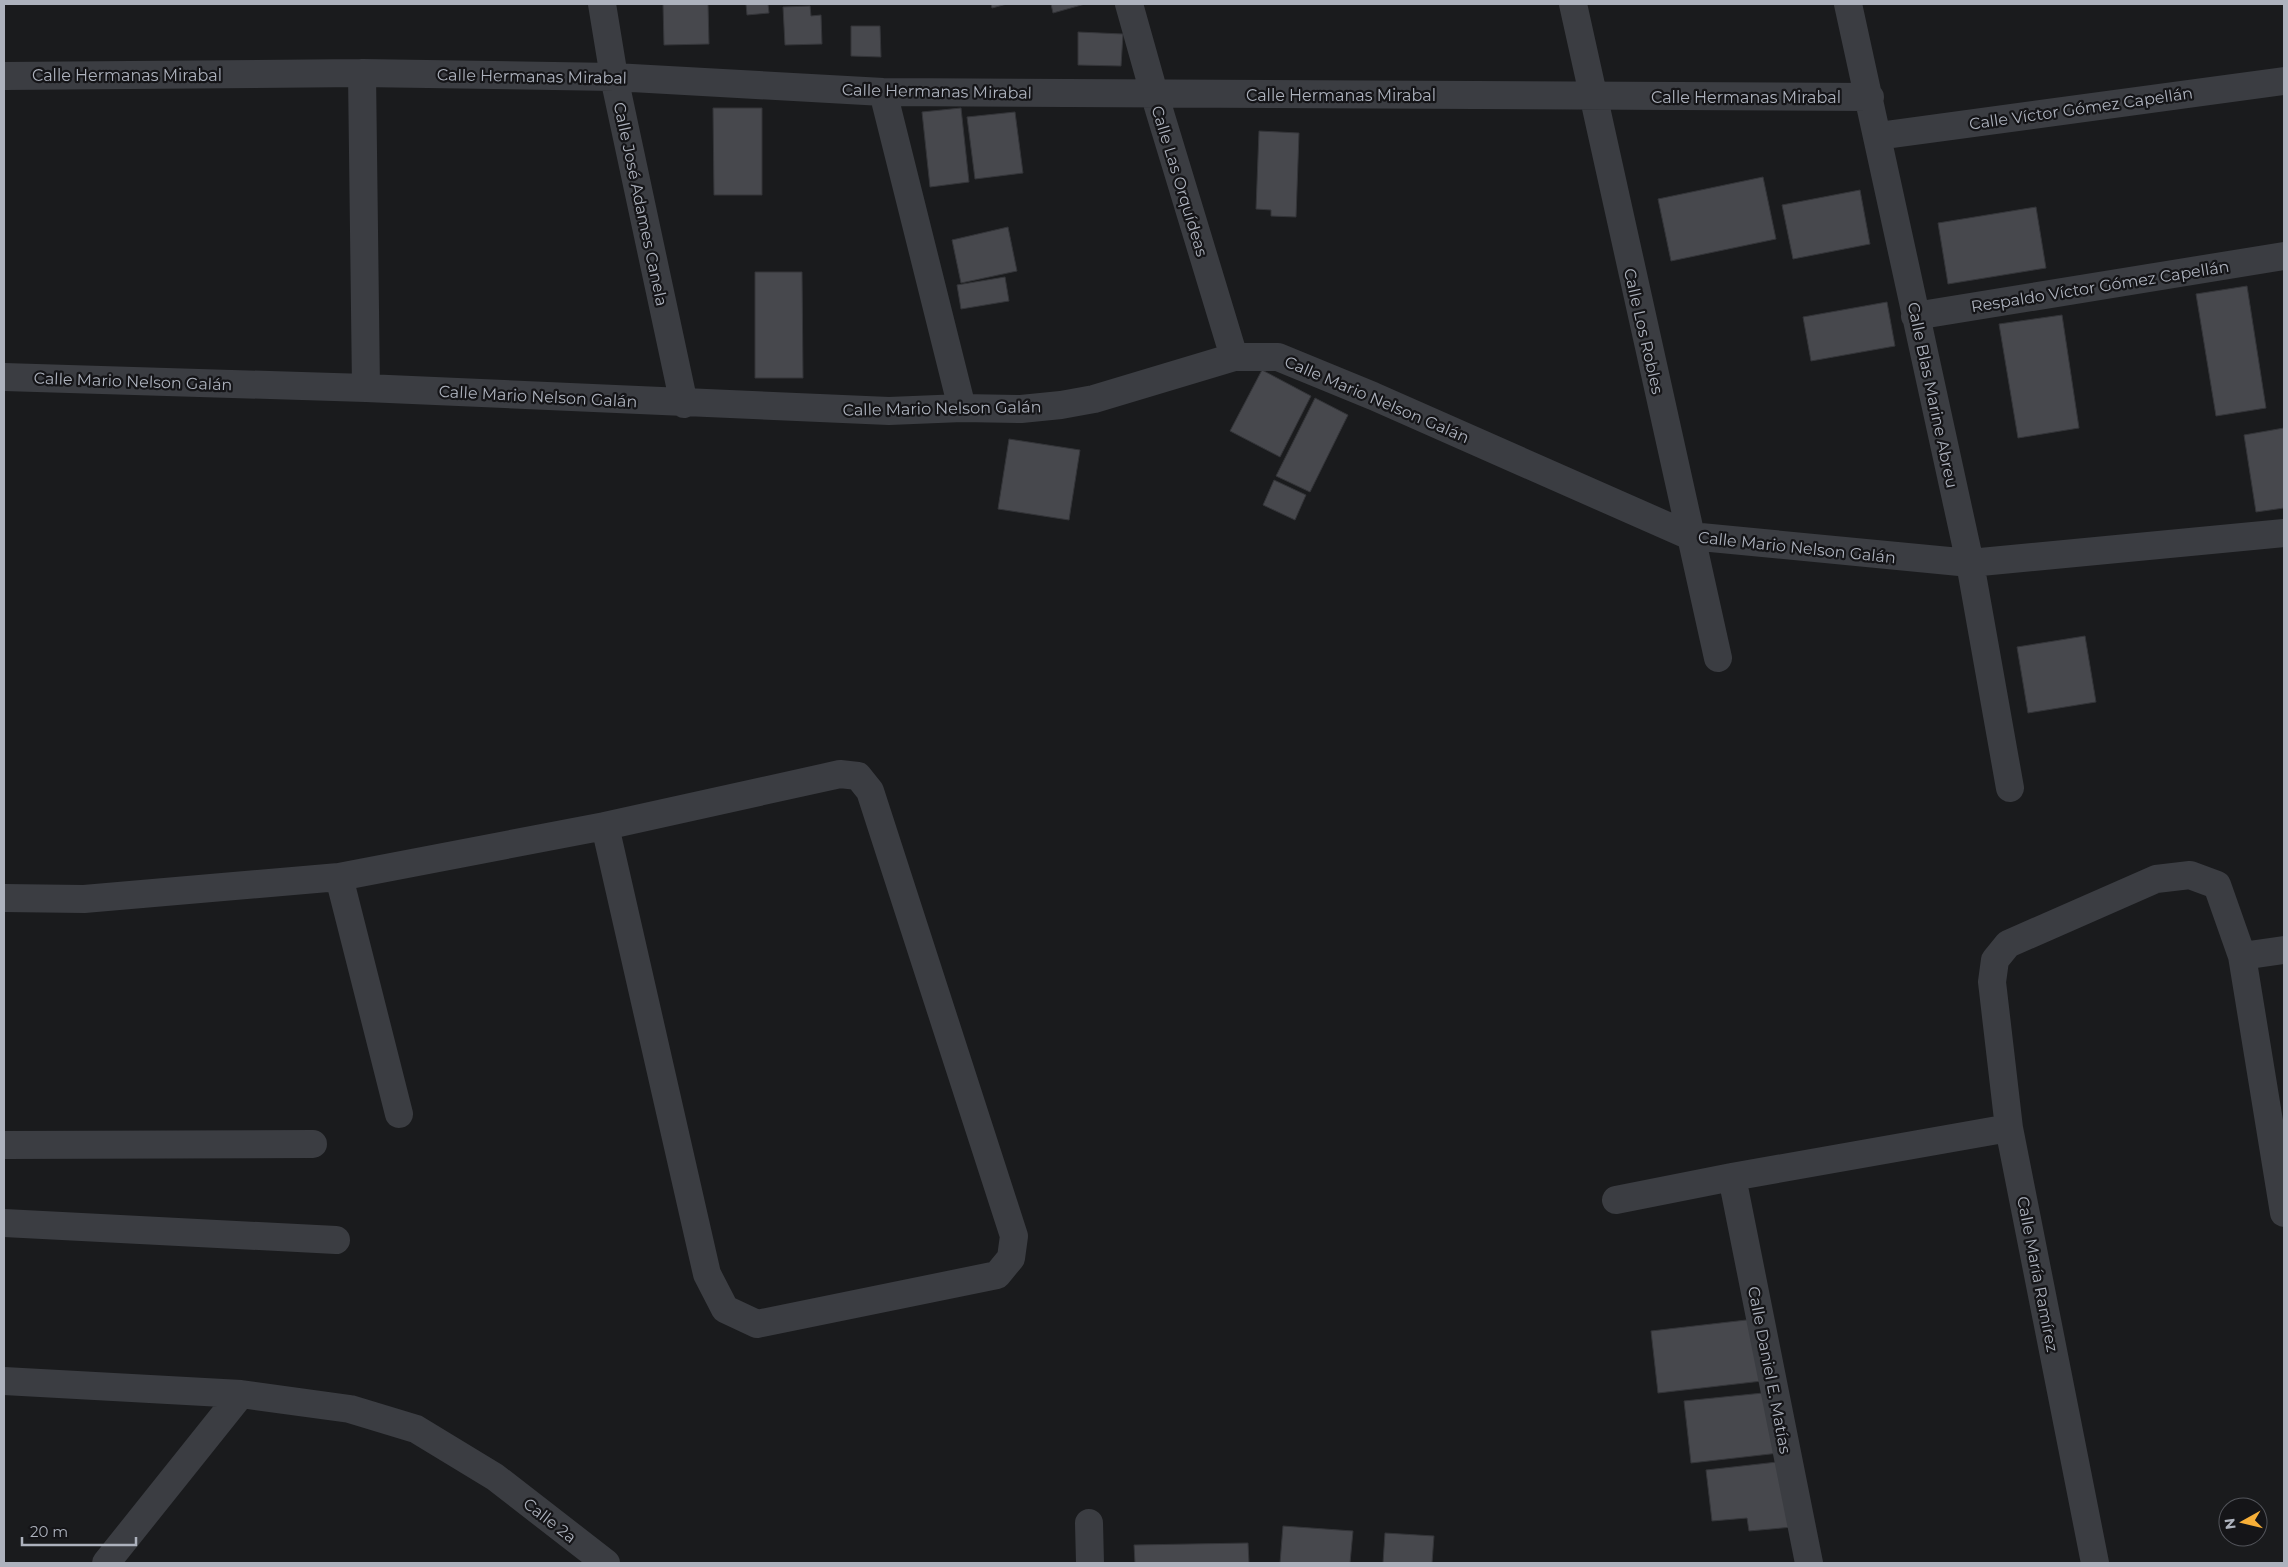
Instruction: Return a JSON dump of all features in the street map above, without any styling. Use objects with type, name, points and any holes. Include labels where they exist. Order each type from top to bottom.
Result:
[{"type":"street","name":"Calle José Adames Canela","points":[[602,4],[614,77],[684,404]]},
{"type":"street","name":"Calle Las Orquídeas","points":[[1128,4],[1234,357]]},
{"type":"street","name":"Calle Los Robles","points":[[1573,4],[1592,97],[1718,658]]},
{"type":"street","name":"Calle Blas Marine Abreu","points":[[1848,4],[1870,97],[1915,316],[1970,563],[2010,788]]},
{"type":"street","name":"Calle Hermanas Mirabal","points":[[4,76],[362,73],[614,77],[883,92],[1870,97]]},
{"type":"street","points":[[362,73],[366,388]]},
{"type":"street","name":"Calle Víctor Gómez Capellán","points":[[1878,136],[2284,80]]},
{"type":"street","points":[[883,92],[962,408]]},
{"type":"street","name":"Respaldo Víctor Gómez Capellán","points":[[1915,316],[2284,256]]},
{"type":"street","name":"Calle Mario Nelson Galán","points":[[4,377],[366,388],[684,404],[889,411],[962,408],[1021,409],[1094,399],[1234,357],[1278,357],[1292,361],[1690,536],[1970,563],[2284,533]]},
{"type":"street","points":[[4,898],[84,899],[339,876],[605,826],[840,774],[858,776],[870,791],[1014,1236],[1011,1258],[997,1275],[757,1324],[726,1309],[707,1274],[605,826]]},
{"type":"street","name":"Calle María Ramírez","points":[[2095,1563],[2010,1128],[1992,982],[1995,960],[2008,944],[2156,878],[2190,875],[2217,885],[2242,956]]},
{"type":"street","points":[[339,876],[399,1114]]},
{"type":"street","points":[[2284,950],[2242,956],[2284,1210]]},
{"type":"street","points":[[1616,1200],[1732,1177],[2010,1128]]},
{"type":"street","points":[[4,1144],[313,1144]]},
{"type":"street","name":"Calle Daniel E. Matías","points":[[1732,1177],[1809,1563]]},
{"type":"street","points":[[4,1223],[336,1240]]},
{"type":"street","name":"Calle 2a","points":[[4,1382],[241,1394],[350,1409],[416,1428],[495,1477],[606,1563]]},
{"type":"street","points":[[106,1563],[241,1394]]},
{"type":"street","points":[[1090,1523],[1090,1563]]},
{"type":"building","points":[[663,4],[708,4],[709,44],[664,45]]},
{"type":"building","points":[[746,4],[768,4],[769,13],[747,15]]},
{"type":"building","points":[[991,4],[1007,4],[992,8]]},
{"type":"building","points":[[1051,4],[1085,4],[1053,13]]},
{"type":"building","points":[[810,6],[811,16],[821,15],[822,44],[785,45],[783,7]]},
{"type":"building","points":[[851,26],[880,26],[881,57],[851,56]]},
{"type":"building","points":[[1078,32],[1123,34],[1121,66],[1078,65]]},
{"type":"building","points":[[713,108],[762,108],[762,195],[714,195]]},
{"type":"building","points":[[961,108],[969,182],[930,187],[922,112]]},
{"type":"building","points":[[1015,112],[1023,173],[975,179],[967,117]]},
{"type":"building","points":[[1259,131],[1299,133],[1296,217],[1271,216],[1271,210],[1256,209]]},
{"type":"building","points":[[1763,177],[1776,239],[1671,261],[1658,199]]},
{"type":"building","points":[[1860,190],[1870,244],[1793,259],[1782,205]]},
{"type":"building","points":[[2036,207],[2046,268],[1948,284],[1938,223]]},
{"type":"building","points":[[1008,227],[1017,271],[961,283],[952,240]]},
{"type":"building","points":[[755,272],[802,272],[803,378],[755,378]]},
{"type":"building","points":[[1005,277],[1009,301],[961,309],[957,285]]},
{"type":"building","points":[[2247,286],[2266,408],[2216,416],[2196,294]]},
{"type":"building","points":[[1887,302],[1895,346],[1811,361],[1803,317]]},
{"type":"building","points":[[2062,315],[2079,428],[2018,438],[1999,324]]},
{"type":"building","points":[[1262,370],[1311,396],[1280,457],[1230,431]]},
{"type":"building","points":[[1315,398],[1348,415],[1310,492],[1276,476]]},
{"type":"building","points":[[2284,428],[2284,508],[2256,512],[2244,435]]},
{"type":"building","points":[[1009,439],[1080,450],[1069,520],[998,509]]},
{"type":"building","points":[[1274,480],[1306,495],[1295,520],[1263,505]]},
{"type":"building","points":[[2085,636],[2096,702],[2028,713],[2017,647]]},
{"type":"building","points":[[1755,1319],[1762,1381],[1658,1393],[1651,1331]]},
{"type":"building","points":[[1773,1392],[1779,1453],[1691,1463],[1684,1401]]},
{"type":"building","points":[[1786,1461],[1793,1527],[1749,1531],[1747,1518],[1712,1521],[1706,1470]]},
{"type":"building","points":[[1283,1526],[1353,1531],[1350,1563],[1280,1563]]},
{"type":"building","points":[[1385,1533],[1434,1536],[1432,1563],[1383,1563]]},
{"type":"building","points":[[1248,1543],[1249,1563],[1135,1563],[1134,1545]]}]
